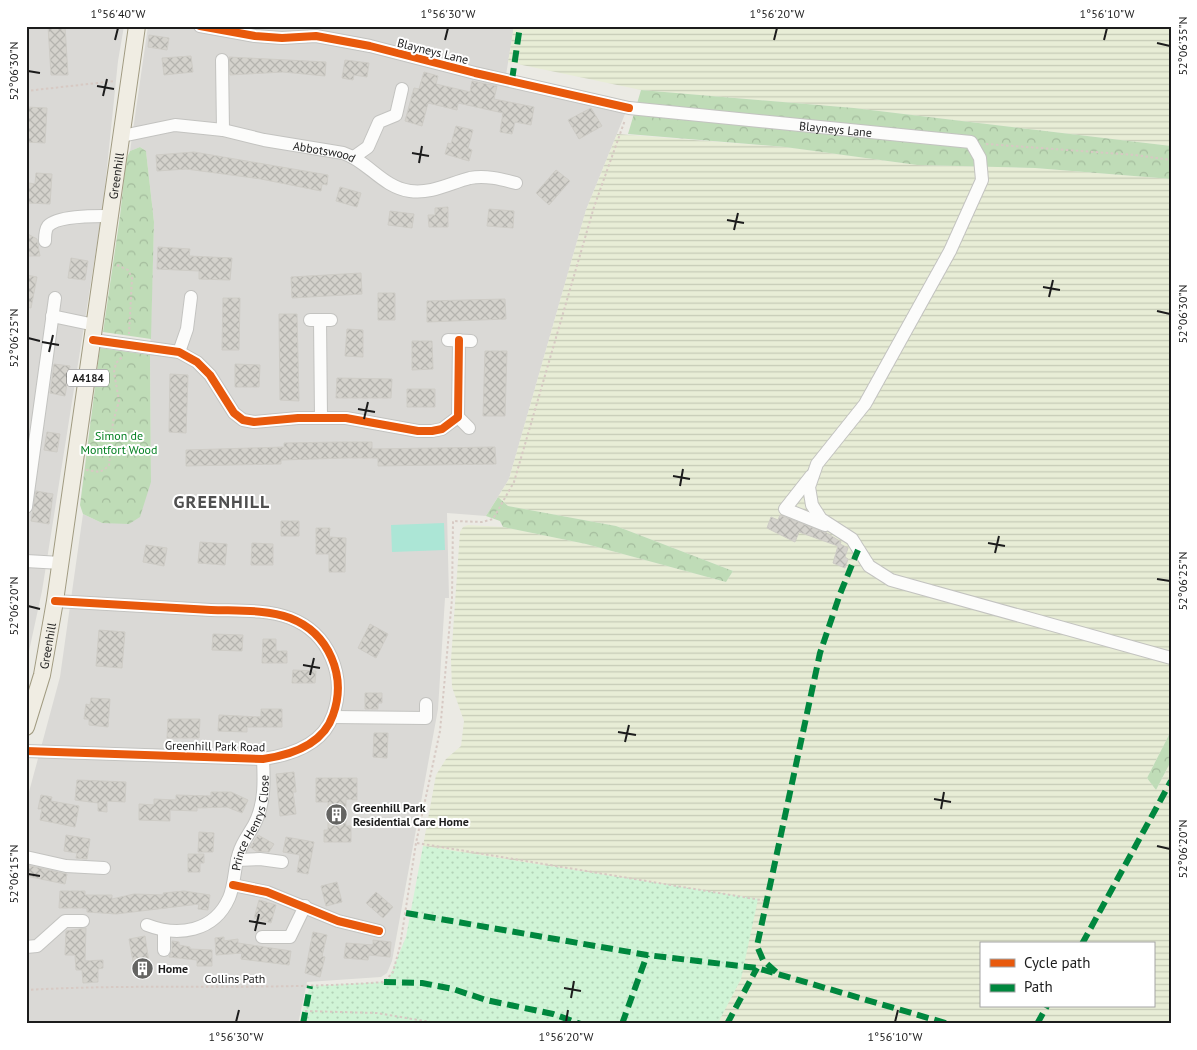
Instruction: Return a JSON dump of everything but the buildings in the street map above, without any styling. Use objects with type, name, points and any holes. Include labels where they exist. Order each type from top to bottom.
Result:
[{"type":"main road","name":"Greenhill","points":[[26,727],[42,675],[55,601],[137,26]]},
{"type":"street","name":"Blayneys Lane","points":[[200,26],[255,36],[282,38],[316,36],[370,46],[475,73],[629,108],[971,142]]},
{"type":"street","points":[[316,36],[326,26]]},
{"type":"street","points":[[222,60],[223,130]]},
{"type":"street","points":[[354,157],[368,147],[379,122],[396,115],[402,89]]},
{"type":"street","name":"Abbotswood","points":[[122,136],[175,125],[223,130],[264,140],[343,153],[354,157],[387,183],[411,191],[430,191],[470,178],[483,177],[516,182]]},
{"type":"street","points":[[971,142],[980,158],[982,180],[950,251],[865,404],[817,464],[809,487],[812,505],[821,519],[852,539],[869,566],[891,580],[1171,658]]},
{"type":"street","points":[[45,241],[46,230],[52,222],[81,216],[111,216]]},
{"type":"street","points":[[179,352],[187,329],[191,297]]},
{"type":"street","points":[[26,507],[55,298]]},
{"type":"street","points":[[52,316],[126,345],[179,352],[204,368],[234,414],[244,420],[269,422],[321,417],[346,418],[418,432],[442,429],[458,417]]},
{"type":"street","points":[[320,320],[321,417]]},
{"type":"street","points":[[459,341],[458,417],[469,428]]},
{"type":"street","points":[[814,472],[785,509],[841,531]]},
{"type":"street","points":[[26,561],[61,563]]},
{"type":"street","points":[[55,601],[250,612],[290,618],[307,627],[319,638],[334,662],[338,686],[333,717],[426,718],[426,704]]},
{"type":"street","name":"Greenhill Park Road","points":[[26,751],[264,759],[284,756],[302,750],[322,732],[333,717]]},
{"type":"street","name":"Prince Henrys Close","points":[[147,925],[164,932],[198,928],[211,921],[229,898],[237,860],[260,810],[264,759]]},
{"type":"street","points":[[26,857],[66,866],[104,868]]},
{"type":"street","points":[[237,860],[260,859],[282,862]]},
{"type":"street","points":[[233,885],[267,892],[338,921],[378,931]]},
{"type":"street","points":[[262,937],[290,937],[305,906]]},
{"type":"street","points":[[26,948],[38,946],[65,921],[83,921]]},
{"type":"street","points":[[164,932],[164,950]]},
{"type":"path","points":[[26,92],[130,80]]},
{"type":"path","points":[[629,108],[594,207],[514,482],[493,519],[482,522],[453,521],[452,599],[440,731],[416,843],[767,901]]},
{"type":"path","points":[[971,142],[1135,155],[1171,160]]},
{"type":"path","points":[[74,468],[100,472],[109,466],[113,422],[119,401],[114,384],[114,372],[126,345],[130,330],[132,278],[128,270],[122,266],[104,263]]},
{"type":"path","points":[[305,1011],[377,1013],[442,1024]]},
{"type":"shaded area","points":[[26,26],[124,26],[118,61],[103,206],[42,591],[26,665]]},
{"type":"shaded area","points":[[148,26],[514,26],[505,81],[627,109],[586,210],[509,479],[486,516],[447,513],[449,598],[445,598],[438,709],[392,961],[387,973],[381,977],[307,982],[298,1024],[26,1024],[26,803],[60,677],[83,514],[102,523],[151,482],[150,355],[154,222],[146,151],[140,147],[130,151]]},
{"type":"green space","points":[[514,26],[1171,26],[1171,146],[854,108],[641,90],[508,62]]},
{"type":"green space","points":[[641,90],[854,108],[1171,146],[1171,179],[1035,168],[917,165],[785,147],[628,134]]},
{"type":"green space","points":[[617,134],[785,147],[917,165],[1035,168],[1171,179],[1171,731],[1147,778],[1156,790],[1171,761],[1171,1024],[715,1024],[719,1021],[758,899],[423,846],[436,775],[446,759],[461,746],[464,721],[452,687],[451,660],[460,532],[463,527],[468,525],[503,527],[586,544],[726,582],[733,571],[616,526],[508,506],[498,497],[509,479],[586,210]]},
{"type":"green space","points":[[140,147],[146,151],[154,222],[151,339],[103,332],[126,160],[130,151]]},
{"type":"green space","name":"Simon de Montfort Wood","points":[[100,348],[150,355],[151,482],[140,517],[129,524],[102,523],[83,514],[80,505]]},
{"type":"green space","points":[[498,497],[508,506],[616,526],[733,571],[726,582],[586,544],[503,527],[500,521],[486,516]]},
{"type":"green space","points":[[444,523],[445,550],[392,552],[391,525]]},
{"type":"green space","points":[[1171,731],[1171,761],[1156,790],[1147,778]]},
{"type":"green space","points":[[423,846],[758,899],[741,979],[719,1021],[715,1024],[299,1024],[310,986],[384,982],[389,978],[406,937]]},
{"type":"marked path","points":[[512,80],[520,26]]},
{"type":"marked path","points":[[776,972],[763,960],[757,946],[820,653],[840,594],[858,550]]},
{"type":"marked path","points":[[1083,942],[1171,781]]},
{"type":"marked path","points":[[406,913],[647,955],[757,968],[949,1024]]},
{"type":"marked path","points":[[622,1024],[647,955]]},
{"type":"marked path","points":[[727,1024],[757,968]]},
{"type":"marked path","points":[[384,982],[422,983],[453,989],[486,1000],[553,1014],[581,1024]]},
{"type":"marked path","points":[[303,1024],[310,986]]},
{"type":"marked path","points":[[1037,1024],[1046,1008]]},
{"type":"cycle path","points":[[200,26],[255,36],[282,38],[316,36],[370,46],[475,73],[629,108]]},
{"type":"cycle path","points":[[93,340],[179,352],[197,362],[210,375],[234,413],[243,420],[254,422],[298,418],[346,418],[418,431],[442,429],[458,417],[459,340]]},
{"type":"cycle path","points":[[26,751],[263,759],[284,755],[305,747],[314,741],[328,725],[337,700],[336,671],[331,657],[315,634],[304,625],[290,618],[271,613],[251,611],[55,601]]},
{"type":"cycle path","points":[[233,885],[267,892],[338,921],[379,931]]},
{"type":"place","name":"Greenhill Park Residential Care Home","points":[[337,814]]},
{"type":"place","name":"Home","points":[[142,968]]},
{"type":"district","name":"GREENHILL","points":[[222,501]]}]
